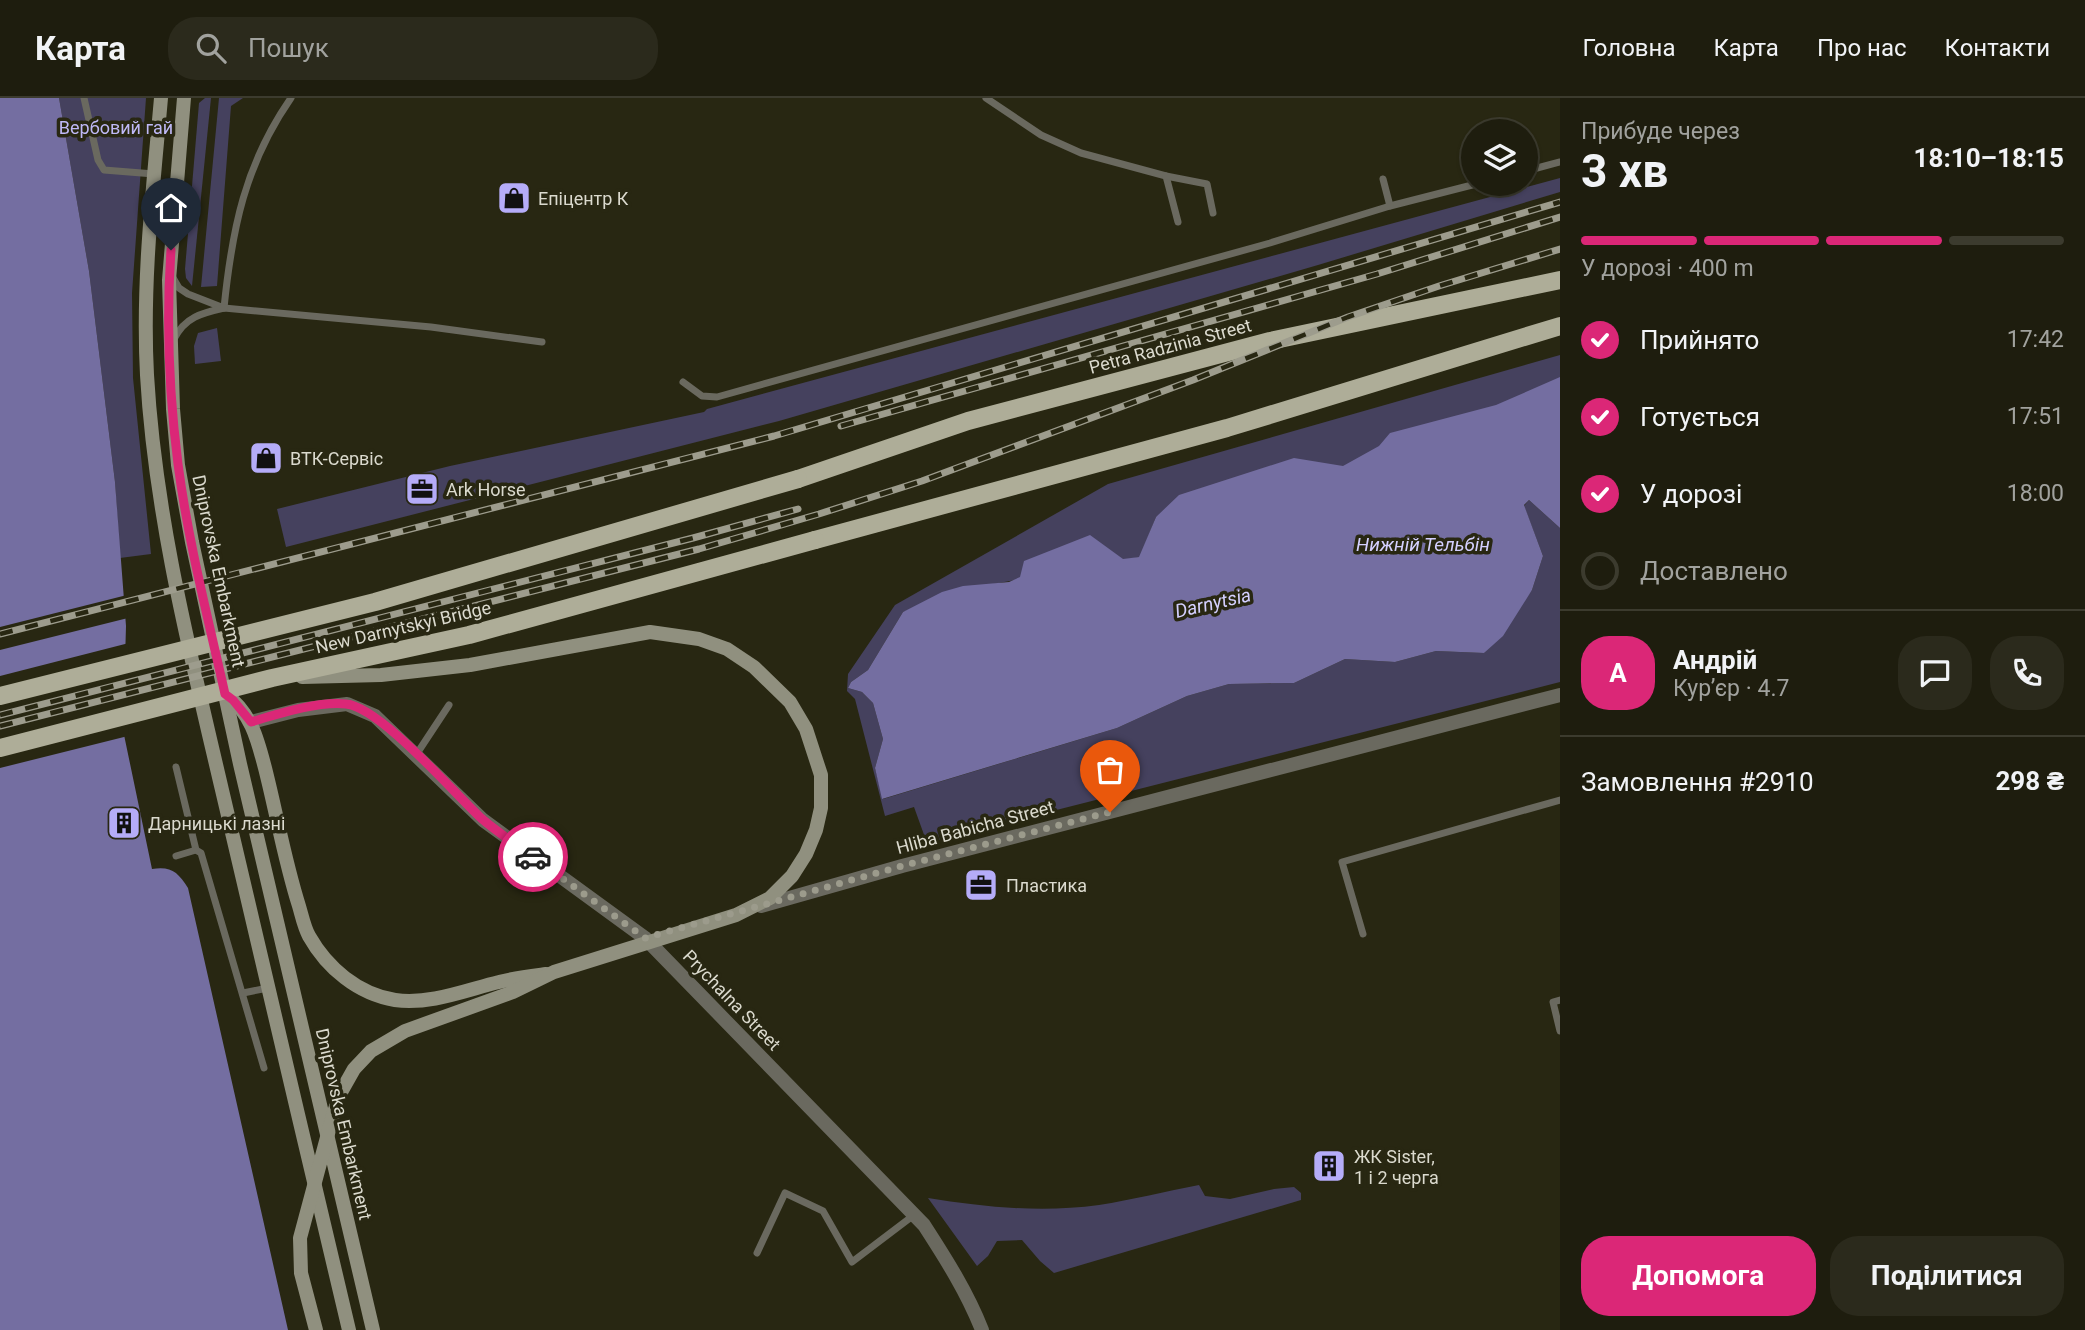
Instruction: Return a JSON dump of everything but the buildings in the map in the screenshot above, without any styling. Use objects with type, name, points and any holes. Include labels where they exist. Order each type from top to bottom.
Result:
[{"type":"main road","points":[[161,98],[144,310],[147,377],[158,479],[174,578],[349,1330]]},
{"type":"main road","name":"Dniprovska Embarkment","points":[[184,98],[170,272],[170,347],[178,465],[191,542],[225,694],[373,1330]]},
{"type":"main road","name":"Petra Radzinia Street","points":[[798,479],[968,421],[1270,341],[1560,280]]},
{"type":"main road","name":"New Darnytskyi Bridge","points":[[0,748],[272,678],[469,635],[1227,428],[1560,326]]},
{"type":"main road","name":"New Darnytskyi Bridge","points":[[0,696],[375,602],[798,479]]},
{"type":"main road","points":[[225,694],[251,722],[279,825],[292,886],[307,934],[326,961],[347,980],[371,993],[396,1000],[425,1001],[503,981],[554,972],[736,915],[770,898],[792,876],[806,854],[816,830],[821,808],[821,775],[806,729],[790,702],[770,681],[727,649],[699,639],[650,632],[457,666],[381,675],[272,678]]},
{"type":"main road","points":[[316,1330],[301,1272],[300,1238],[332,1115],[354,1069],[371,1051],[388,1039],[513,992],[554,972]]},
{"type":"street","name":"Hliba Babicha Street","points":[[645,938],[915,862],[1560,695]]},
{"type":"street","name":"Prychalna Street","points":[[251,722],[298,710],[347,704],[375,716],[483,820],[645,938],[924,1225],[951,1266],[982,1330]]},
{"type":"lane","points":[[84,98],[98,160],[104,170],[154,174]]},
{"type":"lane","points":[[224,308],[239,208],[265,143],[291,98]]},
{"type":"lane","points":[[986,98],[1041,135],[1081,153],[1207,184],[1213,213]]},
{"type":"lane","points":[[1538,168],[1560,162]]},
{"type":"lane","points":[[1167,176],[1178,222]]},
{"type":"lane","points":[[1383,179],[1390,206]]},
{"type":"lane","points":[[683,383],[702,396],[718,397],[1461,188]]},
{"type":"lane","points":[[170,272],[179,288],[224,308],[431,327],[542,342]]},
{"type":"lane","points":[[170,347],[183,324],[199,314],[224,308]]},
{"type":"lane","points":[[416,755],[449,705]]},
{"type":"lane","points":[[176,768],[196,850],[201,853],[264,1068]]},
{"type":"lane","points":[[1363,934],[1342,862],[1560,800]]},
{"type":"lane","points":[[176,856],[196,850]]},
{"type":"lane","points":[[243,993],[268,988]]},
{"type":"lane","points":[[1560,1000],[1553,1002],[1560,1031]]},
{"type":"lane","points":[[757,1253],[785,1193],[823,1211],[852,1262],[914,1215]]},
{"type":"green space","name":"Вербовий гай","points":[[59,98],[146,98],[132,293],[133,378],[151,554],[120,558],[115,482],[89,271]]},
{"type":"green space","points":[[205,98],[211,98],[192,286],[186,278],[185,269],[199,103]]},
{"type":"green space","points":[[219,98],[243,98],[231,106],[217,286],[201,287]]},
{"type":"green space","points":[[1560,178],[1560,192],[779,421],[286,547],[277,509],[450,466],[704,412],[707,409],[1494,196],[1538,196],[1538,184]]},
{"type":"green space","points":[[217,328],[221,361],[195,364],[194,346],[198,333]]},
{"type":"green space","points":[[1560,355],[1560,392],[1490,464],[1156,517],[1140,557],[988,585],[903,612],[868,670],[851,682],[848,688],[862,692],[873,703],[883,739],[875,768],[883,799],[1117,728],[1187,696],[1229,684],[1294,683],[1345,659],[1395,662],[1436,651],[1484,653],[1532,590],[1543,556],[1524,506],[1529,500],[1560,528],[1560,682],[927,843],[914,807],[885,816],[855,699],[847,691],[848,674],[895,605],[1108,484]]},
{"type":"green space","points":[[1199,1185],[1205,1196],[1230,1199],[1294,1187],[1301,1193],[1301,1200],[1054,1273],[1022,1240],[997,1241],[988,1256],[977,1266],[928,1198],[991,1206],[1056,1209],[1124,1201]]},
{"type":"water","points":[[0,98],[59,98],[89,271],[115,482],[126,626],[123,730],[152,869],[164,868],[173,871],[188,888],[288,1330],[0,1330]]},
{"type":"water","name":"Нижній Тельбін","points":[[1560,377],[1560,528],[1529,500],[1524,505],[1543,556],[1532,590],[1503,636],[1484,653],[1436,651],[1395,662],[1345,659],[1294,683],[1229,684],[1187,696],[1117,728],[882,799],[875,768],[883,739],[873,703],[862,692],[848,688],[851,682],[868,670],[903,612],[942,592],[963,586],[1009,582],[1020,577],[1024,561],[1090,535],[1123,559],[1139,557],[1156,517],[1179,495],[1294,458],[1343,466],[1379,446],[1390,433],[1496,405]]},
{"type":"pier","points":[[127,595],[128,618],[0,650],[0,627]]},
{"type":"pier","points":[[129,643],[128,736],[0,768],[0,676]]},
{"type":"railway","points":[[0,634],[774,436],[1560,202]]},
{"type":"railway","points":[[841,426],[1377,274],[1560,217]]},
{"type":"railway","points":[[0,726],[699,549],[819,514],[922,481],[1193,380],[1348,317],[1560,249]]},
{"type":"railway","points":[[0,715],[798,509]]},
{"type":"way so far","points":[[533,857],[645,938],[902,866],[1110,812]]},
{"type":"place","name":"Епіцентр К","points":[[514,198]]},
{"type":"place","name":"ВТК-Сервіс","points":[[266,458]]},
{"type":"place","name":"Ark Horse","points":[[422,489]]},
{"type":"place","name":"Дарницькі лазні","points":[[124,823]]},
{"type":"place","name":"Пластика","points":[[981,885]]},
{"type":"place","name":"ЖК Sister, 1 і 2 черга","points":[[1329,1166]]},
{"type":"route","points":[[171,250],[169,336],[178,465],[191,542],[225,694],[251,722],[298,710],[347,704],[375,716],[483,820],[533,857]]},
{"type":"water label","name":"Darnytsia","points":[[1213,603]]}]
